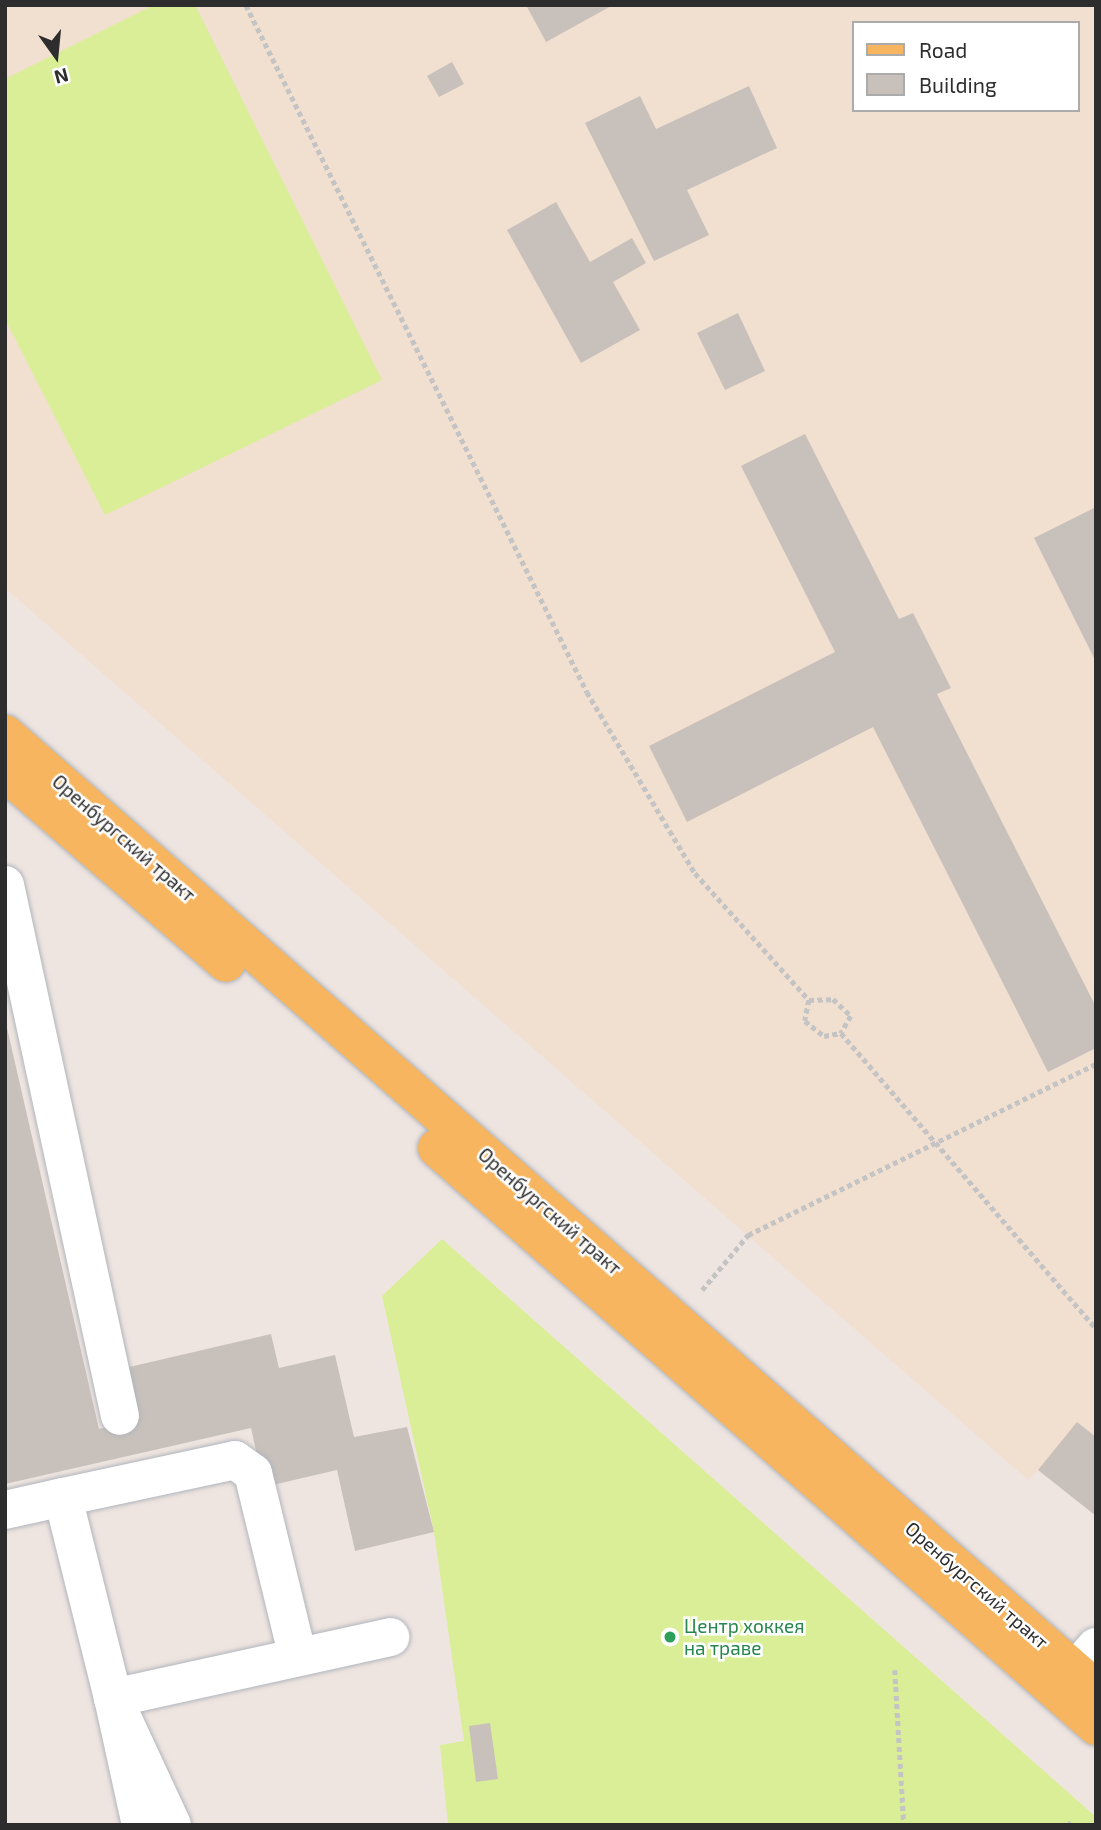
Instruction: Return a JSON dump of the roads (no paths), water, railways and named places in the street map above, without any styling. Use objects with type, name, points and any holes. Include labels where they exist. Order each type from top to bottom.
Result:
[{"type":"main road","name":"Оренбургский тракт","points":[[5,734],[1089,1669]]},
{"type":"main road","name":"Оренбургский тракт","points":[[5,772],[1096,1726]]},
{"type":"lane","points":[[5,885],[120,1416]]},
{"type":"lane","points":[[5,1510],[235,1460],[253,1473],[298,1657]]},
{"type":"lane","points":[[63,1497],[113,1698],[141,1825]]},
{"type":"lane","points":[[113,1698],[390,1637]]},
{"type":"lane","points":[[113,1698],[172,1825]]},
{"type":"place","name":"Центр хоккея на траве","points":[[670,1637]]}]
